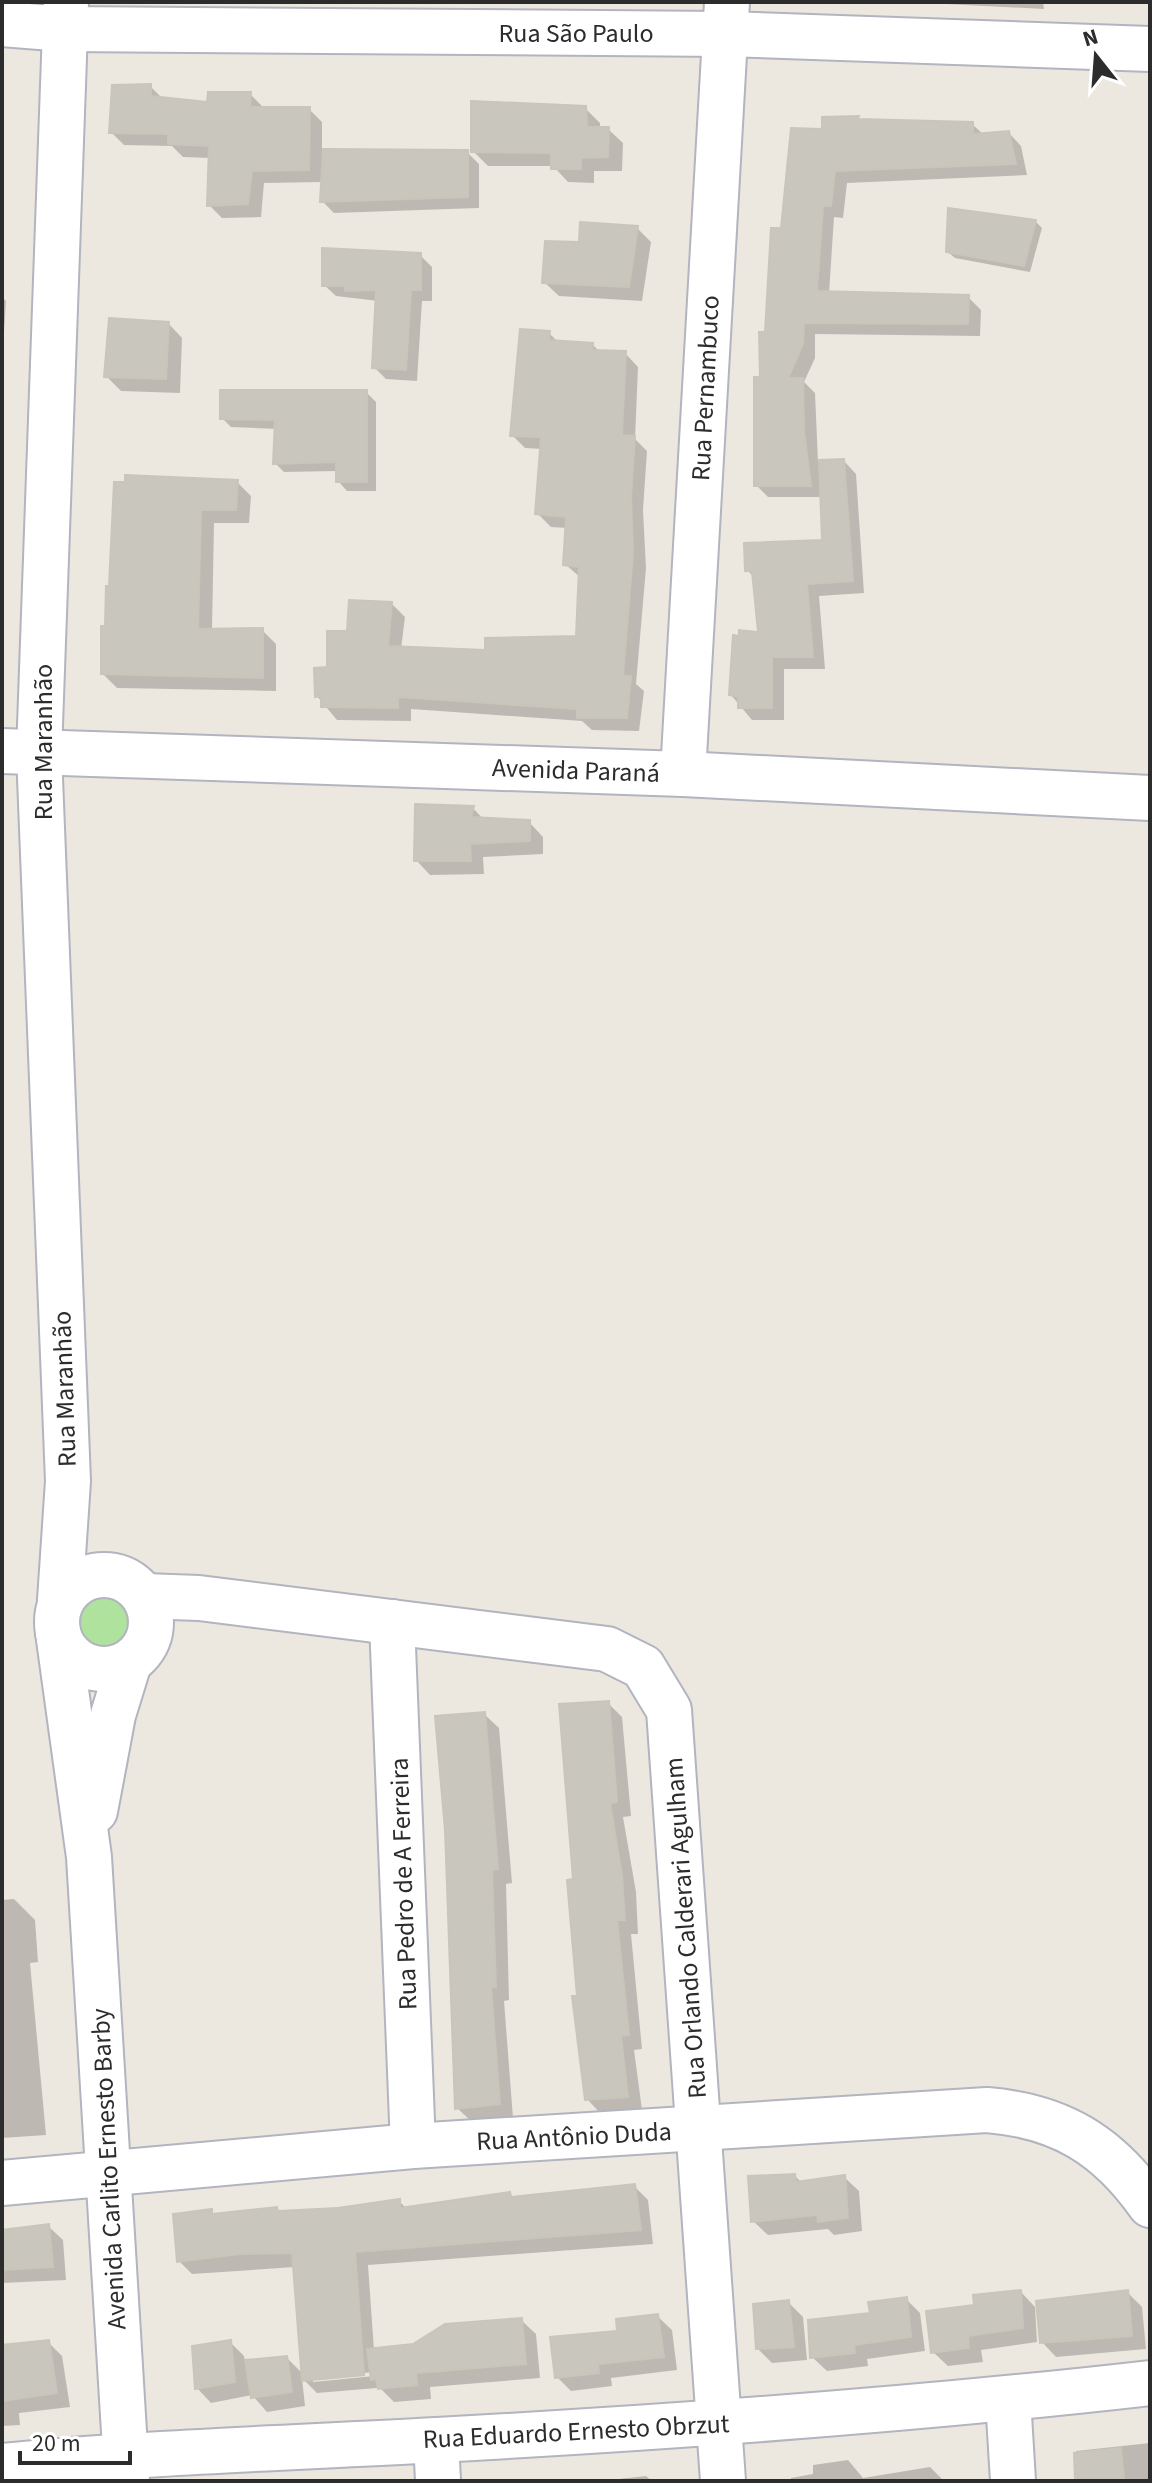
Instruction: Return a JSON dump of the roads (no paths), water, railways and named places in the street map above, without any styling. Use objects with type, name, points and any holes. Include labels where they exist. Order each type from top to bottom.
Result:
[{"type":"street","name":"Rua São Paulo","points":[[2,24],[66,15],[727,18],[1013,45],[1150,49]]},
{"type":"street","name":"Rua Maranhão","points":[[59,1616],[68,1481],[21,752],[66,15]]},
{"type":"street","name":"Rua Pernambuco","points":[[683,774],[727,18]]},
{"type":"street","points":[[1013,45],[1150,68]]},
{"type":"street","name":"Avenida Paraná","points":[[21,752],[683,774],[1150,798]]},
{"type":"street","name":"Rua Maranhão","points":[[68,1481],[131,1587]]},
{"type":"street","points":[[229,1602],[174,1624],[115,1669],[85,1666],[72,1658],[59,1616],[86,1579],[229,1602],[392,1622]]},
{"type":"street","points":[[131,1587],[150,1612],[138,1652]]},
{"type":"street","name":"Avenida Carlito Ernesto Barby","points":[[59,1616],[89,1857],[126,2468]]},
{"type":"street","name":"Rua Orlando Calderari Agulham","points":[[392,1622],[607,1649],[643,1667],[669,1710],[723,2481]]},
{"type":"street","name":"Rua Pedro de A Ferreira","points":[[392,1622],[413,2146]]},
{"type":"street","name":"Avenida Carlito Ernesto Barby","points":[[89,1857],[105,1750],[138,1652]]},
{"type":"street","name":"Rua Antônio Duda","points":[[2,2183],[413,2146],[987,2110],[1029,2114],[1078,2135],[1140,2190]]},
{"type":"street","name":"Rua Eduardo Ernesto Obrzut","points":[[2,2466],[126,2468],[437,2460],[719,2423],[1008,2399],[1150,2383]]},
{"type":"street","points":[[1008,2399],[1013,2481]]}]
